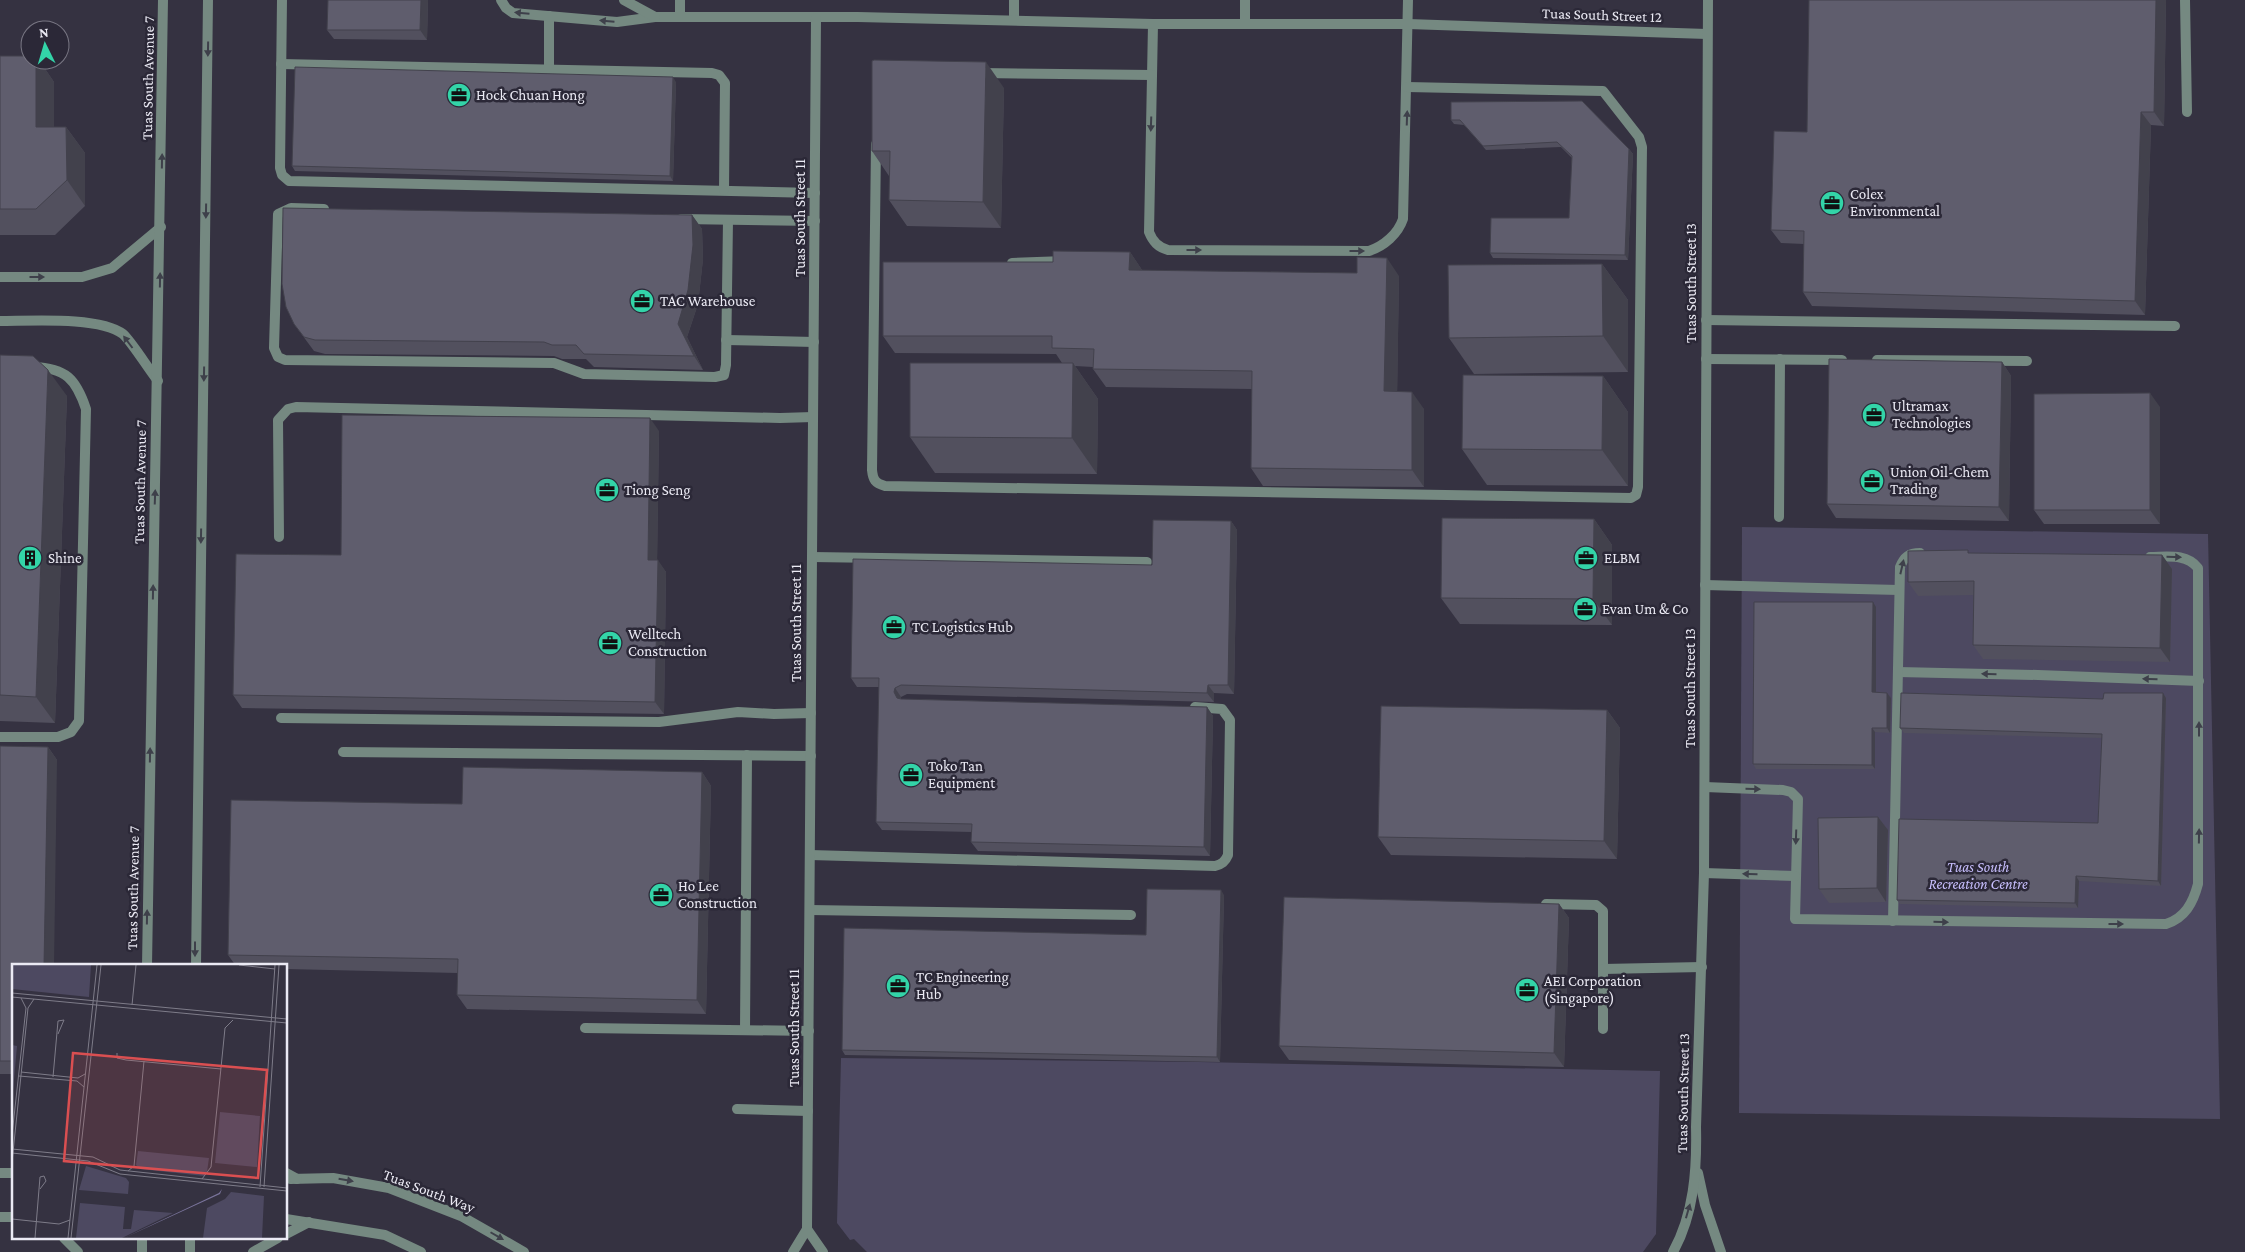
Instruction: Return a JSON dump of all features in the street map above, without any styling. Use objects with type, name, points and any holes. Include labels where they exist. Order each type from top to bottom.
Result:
[{"type":"street","name":"Tuas South Avenue 7","points":[[147,964],[161,227],[163,0]]},
{"type":"street","points":[[196,964],[208,0]]},
{"type":"street","points":[[282,0],[280,168],[288,181],[815,193]]},
{"type":"street","name":"Tuas South Street 12","points":[[501,0],[506,8],[513,13],[617,22],[655,17],[680,17],[1014,20],[1153,24],[1408,24],[1707,34]]},
{"type":"street","name":"Tuas South Street 12","points":[[624,0],[655,17]]},
{"type":"street","points":[[680,0],[680,17]]},
{"type":"street","points":[[1014,0],[1014,20]]},
{"type":"street","points":[[1245,23],[1246,0]]},
{"type":"street","points":[[1153,24],[1149,232],[1152,240],[1159,247],[1168,250],[1369,251],[1379,248],[1400,229],[1403,219],[1408,0]]},
{"type":"street","name":"Tuas South Street 13","points":[[1673,1252],[1680,1239],[1691,1202],[1697,1167],[1696,1127],[1702,967],[1705,787],[1708,0]]},
{"type":"street","points":[[2185,0],[2188,112]]},
{"type":"street","points":[[549,16],[550,70]]},
{"type":"street","name":"Tuas South Street 11","points":[[807,1229],[816,18]]},
{"type":"street","points":[[281,64],[712,73],[719,75],[726,83],[724,190]]},
{"type":"street","points":[[967,73],[1152,75]]},
{"type":"street","points":[[876,137],[879,267],[872,470],[873,479],[876,484],[885,486],[1631,498],[1637,490],[1639,477],[1642,147],[1639,137],[1603,91],[1407,87]]},
{"type":"street","points":[[331,209],[291,208],[278,214],[274,348],[281,358],[554,363],[584,374],[721,377],[726,372],[728,220]]},
{"type":"street","points":[[668,218],[815,221]]},
{"type":"street","points":[[0,277],[82,277],[112,268],[161,227]]},
{"type":"street","points":[[1003,263],[1072,261]]},
{"type":"street","points":[[1706,320],[2175,326]]},
{"type":"street","points":[[0,321],[73,321],[103,326],[122,334],[158,381]]},
{"type":"street","points":[[726,340],[814,342]]},
{"type":"street","points":[[1706,359],[1849,360]]},
{"type":"street","points":[[1779,518],[1780,359]]},
{"type":"street","points":[[1869,360],[2027,361]]},
{"type":"street","points":[[0,737],[58,737],[70,732],[79,721],[86,409],[80,392],[70,377],[51,368],[26,367]]},
{"type":"street","points":[[279,537],[278,420],[288,409],[296,407],[780,418],[813,417]]},
{"type":"street","points":[[1893,921],[1900,567],[1903,559],[1917,552],[1927,553]]},
{"type":"street","points":[[812,557],[1147,562]]},
{"type":"street","points":[[1705,787],[1783,790],[1792,792],[1798,798],[1795,919],[2067,924],[2166,924],[2175,921],[2188,910],[2198,884],[2198,568],[2192,561],[2182,557],[2143,557]]},
{"type":"street","points":[[1705,586],[1900,590]]},
{"type":"street","points":[[1898,672],[2038,674],[2199,681]]},
{"type":"street","points":[[810,855],[1215,866],[1221,864],[1228,855],[1230,720],[1222,709],[1188,707]]},
{"type":"street","points":[[281,718],[658,722],[738,712],[774,714],[811,713]]},
{"type":"street","points":[[343,752],[810,756]]},
{"type":"street","points":[[745,1030],[748,755]]},
{"type":"street","points":[[1704,873],[1795,876]]},
{"type":"street","points":[[1538,904],[1596,905],[1601,907],[1604,915],[1603,1029]]},
{"type":"street","points":[[810,910],[1131,915]]},
{"type":"street","points":[[1604,969],[1702,967]]},
{"type":"street","points":[[585,1028],[809,1031]]},
{"type":"street","points":[[737,1109],[808,1111]]},
{"type":"street","points":[[1697,1167],[1706,1205],[1721,1252]]},
{"type":"street","points":[[288,1174],[297,1179]]},
{"type":"street","name":"Tuas South Way","points":[[288,1179],[333,1178],[389,1188],[461,1216],[524,1252]]},
{"type":"street","points":[[288,1219],[385,1235],[421,1252]]},
{"type":"street","points":[[288,1233],[309,1222]]},
{"type":"street","points":[[793,1252],[807,1229],[823,1252]]},
{"type":"street","points":[[66,1240],[78,1252]]},
{"type":"street","points":[[254,1252],[275,1240]]},
{"type":"green space","name":"Tuas South Recreation Centre","points":[[1742,527],[2208,534],[2220,1119],[1739,1113]]},
{"type":"green space","points":[[841,1058],[1199,1062],[1660,1071],[1656,1234],[1643,1252],[867,1252],[854,1239],[850,1240],[837,1223]]},
{"type":"building","points":[[328,0],[421,0],[420,30],[327,30]]},
{"type":"building","points":[[1809,0],[2156,0],[2154,112],[2141,112],[2135,301],[1803,292],[1804,231],[1771,230],[1774,131],[1807,132]]},
{"type":"building","points":[[0,56],[20,56],[20,70],[36,70],[36,127],[66,127],[67,180],[36,209],[0,209]]},
{"type":"building","points":[[872,61],[986,62],[983,202],[889,200],[890,151],[872,151]]},
{"type":"building","points":[[295,67],[673,77],[670,176],[292,166]]},
{"type":"building","points":[[1582,101],[1629,149],[1625,255],[1490,253],[1491,218],[1569,218],[1572,156],[1557,142],[1483,146],[1460,120],[1451,120],[1451,102]]},
{"type":"building","points":[[283,208],[692,215],[693,245],[688,290],[678,324],[694,356],[584,354],[576,345],[552,345],[544,342],[315,340],[304,337],[294,324],[286,307],[282,284]]},
{"type":"building","points":[[1053,251],[1130,252],[1129,270],[1357,273],[1357,257],[1387,258],[1384,391],[1412,392],[1412,470],[1251,468],[1252,371],[1093,369],[1094,349],[1052,348],[1052,336],[883,336],[883,262],[1053,262]]},
{"type":"building","points":[[1602,264],[1603,336],[1449,338],[1448,265]]},
{"type":"building","name":"Shine","points":[[0,355],[33,356],[48,370],[36,697],[0,695]]},
{"type":"building","points":[[1829,359],[2002,362],[1999,507],[1827,504]]},
{"type":"building","points":[[910,363],[1073,363],[1072,438],[910,437]]},
{"type":"building","points":[[1463,375],[1603,376],[1602,450],[1462,449]]},
{"type":"building","points":[[2150,393],[2150,510],[2034,510],[2034,394]]},
{"type":"building","points":[[342,415],[650,418],[648,560],[658,560],[655,702],[233,695],[236,554],[341,555]]},
{"type":"building","points":[[1442,518],[1594,519],[1593,599],[1441,598]]},
{"type":"building","points":[[1153,520],[1231,521],[1228,685],[1208,685],[1207,693],[901,685],[895,688],[894,692],[897,698],[901,699],[1207,707],[1204,847],[971,842],[972,824],[876,822],[879,678],[851,678],[853,559],[1152,565]]},
{"type":"building","points":[[1968,550],[1968,553],[2162,555],[2160,648],[1973,645],[1974,581],[1908,582],[1908,551]]},
{"type":"building","points":[[1754,602],[1873,602],[1872,692],[1887,693],[1887,728],[1872,728],[1872,765],[1753,764]]},
{"type":"building","points":[[1901,693],[2103,699],[2104,693],[2163,693],[2158,881],[2076,876],[2075,903],[1897,900],[1899,819],[2098,823],[2102,734],[1900,728]]},
{"type":"building","points":[[1381,706],[1607,710],[1604,841],[1378,837]]},
{"type":"building","points":[[0,746],[48,747],[44,964],[12,964],[12,1061],[0,1061]]},
{"type":"building","points":[[463,767],[702,772],[697,1000],[457,995],[458,959],[228,955],[231,800],[462,804]]},
{"type":"building","points":[[1878,817],[1877,888],[1819,889],[1818,818]]},
{"type":"building","points":[[1147,889],[1221,890],[1217,1057],[842,1050],[844,928],[1146,935]]},
{"type":"building","points":[[1284,897],[1559,904],[1554,1053],[1279,1046]]},
{"type":"place","name":"Hock Chuan Hong","points":[[459,95]]},
{"type":"place","name":"Colex Environmental","points":[[1832,203]]},
{"type":"place","name":"TAC Warehouse","points":[[642,301]]},
{"type":"place","name":"Ultramax Technologies","points":[[1874,415]]},
{"type":"place","name":"Union Oil-Chem Trading","points":[[1872,481]]},
{"type":"place","name":"Tiong Seng","points":[[607,490]]},
{"type":"place","name":"Shine","points":[[30,558]]},
{"type":"place","name":"ELBM","points":[[1586,558]]},
{"type":"place","name":"Evan Um & Co","points":[[1585,609]]},
{"type":"place","name":"TC Logistics Hub","points":[[894,627]]},
{"type":"place","name":"Welltech Construction","points":[[610,643]]},
{"type":"place","name":"Toko Tan Equipment","points":[[911,775]]},
{"type":"place","name":"Ho Lee Construction","points":[[661,895]]},
{"type":"place","name":"TC Engineering Hub","points":[[898,986]]},
{"type":"place","name":"AEI Corporation (Singapore)","points":[[1527,990]]}]
